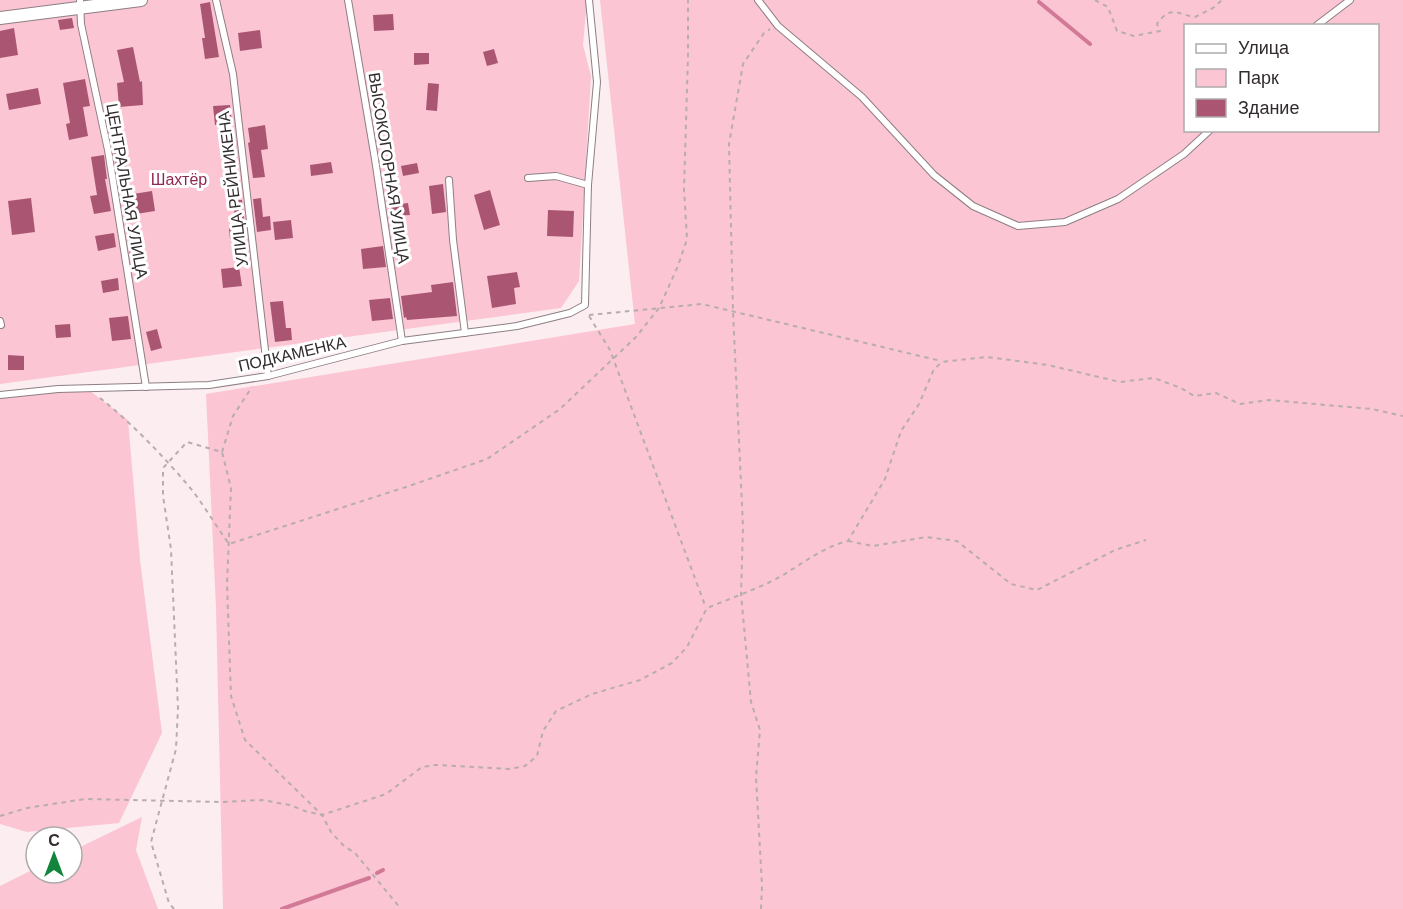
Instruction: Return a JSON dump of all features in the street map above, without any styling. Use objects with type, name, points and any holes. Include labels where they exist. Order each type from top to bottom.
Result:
[{"type":"street","points":[[0,18],[80,4],[141,0]]},
{"type":"lane","name":"УЛИЦА РЕЙНИКЕНА","points":[[216,0],[233,74],[268,376]]},
{"type":"lane","name":"ВЫСОКОГОРНАЯ УЛИЦА","points":[[348,0],[377,170],[402,341]]},
{"type":"lane","points":[[528,178],[556,176],[588,185],[597,82],[589,0]]},
{"type":"lane","points":[[758,0],[778,26],[862,97],[934,174],[973,206],[1018,226],[1065,222],[1118,199],[1184,154],[1208,132]]},
{"type":"lane","points":[[1319,24],[1350,0]]},
{"type":"lane","name":"ЦЕНТРАЛЬНАЯ УЛИЦА","points":[[80,4],[108,150],[146,387]]},
{"type":"lane","points":[[449,180],[453,240],[465,333]]},
{"type":"lane","name":"ПОДКАМЕНКА","points":[[0,395],[86,388],[209,385],[268,376],[402,341],[517,326],[570,313],[585,305],[588,185]]},
{"type":"path","points":[[229,544],[488,459],[560,409],[636,337],[659,308],[678,266],[687,239],[684,189],[688,0]]},
{"type":"path","points":[[1095,0],[1108,7],[1117,31],[1134,36],[1160,31],[1157,24],[1162,16],[1175,11],[1195,17],[1213,8],[1222,0]]},
{"type":"path","points":[[761,909],[762,886],[756,777],[760,730],[751,702],[741,594],[743,527],[733,311],[729,144],[743,64],[764,33],[778,26]]},
{"type":"path","points":[[706,608],[610,350],[588,315],[702,304],[942,362],[997,358],[1048,365],[1120,382],[1154,378],[1181,388],[1194,396],[1216,393],[1240,404],[1269,400],[1372,409],[1403,417]]},
{"type":"path","points":[[848,541],[885,479],[901,431],[919,404],[933,369],[942,362]]},
{"type":"path","points":[[268,376],[252,386],[233,416],[222,452],[231,488],[227,584],[231,696],[245,740],[322,815],[331,832],[344,846],[355,853],[401,909]]},
{"type":"path","points":[[86,388],[121,415],[168,463],[193,492],[229,544]]},
{"type":"path","points":[[174,909],[169,903],[150,842],[176,749],[178,708],[171,549],[163,496],[163,468],[187,442],[222,452]]},
{"type":"path","points":[[0,816],[27,808],[85,800],[222,802],[262,800],[290,805],[305,812],[322,815],[386,794],[422,767],[436,765],[509,769],[525,766],[537,756],[543,731],[556,711],[592,694],[640,680],[672,663],[687,647],[706,608],[770,582],[837,544],[848,541],[873,546],[926,537],[957,541],[1011,584],[1037,590],[1115,550],[1146,540]]},
{"type":"green space","name":"Шахтёр","points":[[0,0],[587,0],[583,45],[591,76],[579,281],[561,308],[0,384]]},
{"type":"green space","points":[[600,0],[1403,0],[1403,909],[223,909],[216,608],[206,394],[635,324]]},
{"type":"green space","points":[[86,388],[128,420],[140,560],[162,733],[119,823],[84,826],[24,825],[24,831],[0,824],[0,395]]},
{"type":"green space","points":[[142,817],[136,850],[158,909],[0,909],[0,886],[24,874],[24,885],[84,885],[84,845]]},
{"type":"building","points":[[210,2],[219,57],[205,59],[202,38],[205,38],[200,4]]},
{"type":"building","points":[[393,14],[394,30],[374,31],[373,15]]},
{"type":"building","points":[[72,18],[74,28],[60,30],[58,20]]},
{"type":"building","points":[[14,28],[18,55],[0,58],[0,31]]},
{"type":"building","points":[[260,30],[262,48],[240,51],[238,33]]},
{"type":"building","points":[[133,47],[140,82],[142,81],[143,105],[119,107],[117,83],[124,82],[117,50]]},
{"type":"building","points":[[494,49],[498,63],[487,66],[483,52]]},
{"type":"building","points":[[414,53],[429,53],[429,64],[414,65]]},
{"type":"building","points":[[85,79],[90,106],[83,107],[88,136],[69,140],[66,124],[70,123],[63,83]]},
{"type":"building","points":[[428,83],[439,84],[437,111],[426,110]]},
{"type":"building","points":[[38,88],[41,104],[9,110],[6,94]]},
{"type":"building","points":[[230,105],[232,123],[215,125],[213,106]]},
{"type":"building","points":[[265,125],[268,149],[261,150],[265,177],[253,178],[248,128]]},
{"type":"building","points":[[124,142],[127,172],[124,172],[125,177],[118,177],[112,144]]},
{"type":"building","points":[[104,155],[107,179],[105,179],[111,211],[94,214],[90,196],[97,195],[91,157]]},
{"type":"building","points":[[331,162],[333,173],[311,176],[310,165]]},
{"type":"building","points":[[417,163],[419,173],[403,176],[401,166]]},
{"type":"building","points":[[443,184],[446,212],[432,214],[429,186]]},
{"type":"building","points":[[490,190],[500,225],[484,230],[474,195]]},
{"type":"building","points":[[152,191],[155,211],[136,214],[133,194]]},
{"type":"building","points":[[31,198],[35,232],[12,235],[8,201]]},
{"type":"building","points":[[261,198],[263,217],[270,216],[271,230],[257,232],[253,199]]},
{"type":"building","points":[[233,200],[242,200],[246,234],[244,237],[230,239],[229,228],[236,227]]},
{"type":"building","points":[[408,203],[410,215],[391,216],[390,205]]},
{"type":"building","points":[[548,210],[574,211],[573,237],[547,236]]},
{"type":"building","points":[[291,220],[293,238],[275,240],[273,222]]},
{"type":"building","points":[[114,233],[116,247],[98,251],[95,236]]},
{"type":"building","points":[[383,246],[386,267],[363,269],[361,249]]},
{"type":"building","points":[[142,248],[144,263],[132,265],[129,250]]},
{"type":"building","points":[[239,267],[242,286],[223,288],[221,269]]},
{"type":"building","points":[[517,272],[520,287],[514,288],[516,304],[492,308],[487,276]]},
{"type":"building","points":[[118,278],[119,290],[103,293],[101,281]]},
{"type":"building","points":[[453,282],[457,316],[407,320],[406,317],[404,318],[401,296],[432,292],[431,285]]},
{"type":"building","points":[[390,298],[393,319],[372,321],[369,300]]},
{"type":"building","points":[[283,301],[286,328],[291,328],[292,340],[275,342],[270,302]]},
{"type":"building","points":[[128,316],[131,339],[112,341],[109,318]]},
{"type":"building","points":[[70,324],[71,337],[56,338],[55,325]]},
{"type":"building","points":[[157,329],[162,348],[151,351],[146,332]]},
{"type":"building","points":[[8,355],[24,356],[24,370],[8,370]]},
{"type":"waterway","points":[[1039,2],[1090,44]]},
{"type":"waterway","points":[[377,873],[383,870]]},
{"type":"waterway","points":[[282,909],[369,878]]}]
